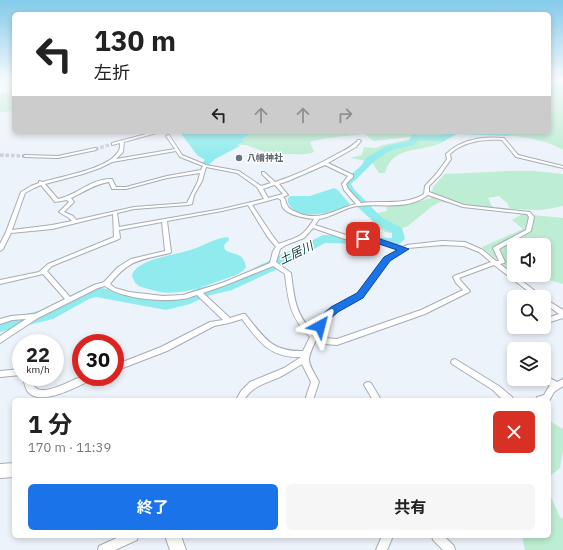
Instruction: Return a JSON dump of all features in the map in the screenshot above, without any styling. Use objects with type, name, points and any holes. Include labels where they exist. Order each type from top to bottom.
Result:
[{"type":"street","points":[[113,144],[150,134]]},
{"type":"street","points":[[168,136],[177,150],[187,159],[204,168]]},
{"type":"street","points":[[278,197],[283,199],[284,206],[294,213],[317,218],[330,216],[360,205],[400,203],[422,198],[426,193],[426,186],[439,174],[449,159],[448,154],[454,147],[484,138],[503,139],[517,156],[563,167]]},
{"type":"street","points":[[110,161],[123,150],[122,141]]},
{"type":"street","points":[[260,188],[275,184],[325,163],[355,146],[359,141]]},
{"type":"street","points":[[25,156],[58,157],[95,149]]},
{"type":"street","points":[[0,249],[9,232],[23,192],[26,189],[41,182],[85,172],[110,161],[177,150]]},
{"type":"street","points":[[325,163],[351,176],[344,184],[346,189],[360,205]]},
{"type":"street","points":[[194,215],[190,203],[191,194],[201,180],[204,168]]},
{"type":"street","points":[[41,182],[56,200],[68,198],[100,180],[110,180],[114,188],[126,188],[204,168],[238,172],[260,188],[266,199]]},
{"type":"street","points":[[116,229],[249,204],[286,195],[263,173]]},
{"type":"street","points":[[274,263],[288,273],[293,308],[297,319],[314,336],[324,341],[337,342],[423,312],[467,291],[458,282],[456,277],[495,263],[502,262],[496,248],[528,231],[532,217],[528,213],[463,206],[426,193]]},
{"type":"street","points":[[68,198],[72,202],[61,212],[72,217],[76,222]]},
{"type":"street","points":[[9,232],[31,231],[152,205],[190,203]]},
{"type":"street","points":[[249,204],[260,219],[268,235],[278,246]]},
{"type":"street","points":[[0,282],[41,273],[50,265],[117,238],[115,213]]},
{"type":"street","points":[[274,263],[275,250],[278,246],[299,239],[312,226],[317,218]]},
{"type":"street","points":[[0,340],[36,316],[96,286],[106,284],[121,266],[129,261],[168,252],[164,220]]},
{"type":"street","points":[[312,226],[345,238],[374,239],[404,249]]},
{"type":"street","points":[[241,398],[244,392],[251,386],[285,371],[304,357],[314,336],[327,316],[334,309],[360,295],[387,259],[414,245],[465,244],[481,251],[531,290]]},
{"type":"street","points":[[106,284],[113,289],[129,294],[163,298],[182,297],[224,284],[274,263]]},
{"type":"street","points":[[44,271],[69,300]]},
{"type":"street","points":[[198,292],[229,321]]},
{"type":"street","points":[[551,305],[563,314]]},
{"type":"street","points":[[551,319],[563,314]]},
{"type":"street","points":[[0,322],[11,318],[36,316]]},
{"type":"street","points":[[124,365],[164,349],[212,324],[229,321],[243,316],[264,343],[276,351],[304,357]]},
{"type":"street","points":[[304,357],[315,382],[310,398]]},
{"type":"street","points":[[455,362],[496,388],[507,398]]},
{"type":"street","points":[[0,374],[12,373]]},
{"type":"street","points":[[30,386],[31,389],[37,394],[46,394],[72,384]]},
{"type":"street","points":[[547,398],[551,390],[560,384]]},
{"type":"street","points":[[368,385],[375,398]]},
{"type":"street","points":[[0,471],[12,470]]},
{"type":"street","points":[[103,550],[129,538]]},
{"type":"street","points":[[174,538],[178,550]]},
{"type":"street","points":[[381,550],[387,538]]},
{"type":"street","points":[[439,538],[450,550]]},
{"type":"green space","points":[[0,106],[12,106],[12,111],[0,112]]},
{"type":"green space","points":[[551,106],[563,106],[563,150],[541,141],[499,134],[551,134]]},
{"type":"green space","points":[[248,134],[365,134],[310,142],[314,152],[308,154],[278,155],[267,160],[267,164],[259,164],[256,160],[265,152],[246,145],[234,144]]},
{"type":"green space","points":[[365,134],[458,134],[441,143],[400,154],[389,164],[385,173],[379,173],[372,162],[350,158],[362,155],[364,147],[376,148],[411,139],[410,137],[373,141]]},
{"type":"green space","points":[[534,171],[563,174],[563,206],[542,210],[510,209],[507,203],[499,196],[488,198],[493,208],[440,202],[431,207],[408,226],[390,233],[385,232],[372,222],[370,215],[387,211],[386,207],[413,203],[431,198],[433,187],[445,174]]},
{"type":"green space","points":[[522,214],[563,218],[563,284],[551,280],[551,238],[507,238],[507,268],[482,247],[523,229],[512,220]]},
{"type":"green space","points":[[551,422],[563,429],[563,450],[560,468],[551,475]]},
{"type":"green space","points":[[551,497],[560,517],[563,519],[563,550],[525,550],[522,538],[551,538]]},
{"type":"water","points":[[181,134],[253,134],[245,136],[242,140],[244,142],[237,144],[240,146],[215,159],[209,165],[202,163],[205,160],[197,155]]},
{"type":"water","points":[[334,188],[338,190],[350,204],[348,206],[325,213],[308,214],[300,213],[293,209],[288,203],[288,198],[290,196],[310,196]]},
{"type":"water","points":[[228,237],[229,240],[224,245],[225,250],[238,255],[245,262],[246,267],[243,271],[236,275],[205,286],[173,293],[142,287],[133,279],[132,275],[136,269],[150,261]]},
{"type":"waterway","name":"土居川","points":[[0,326],[47,315],[84,295],[96,292],[166,305],[185,300],[203,292],[227,287],[279,263],[323,239],[394,242],[399,239],[398,231],[378,220],[349,190],[346,183],[366,166],[368,161],[389,148],[412,143],[415,137],[443,138],[451,134]]},
{"type":"tunnel","points":[[95,149],[113,144]]},
{"type":"tunnel","points":[[0,155],[25,156]]},
{"type":"place","name":"八幡神社","points":[[239,158]]},
{"type":"route","points":[[320,326],[334,309],[350,302],[360,295],[370,280],[392,254],[404,249],[374,239],[363,239]]}]
